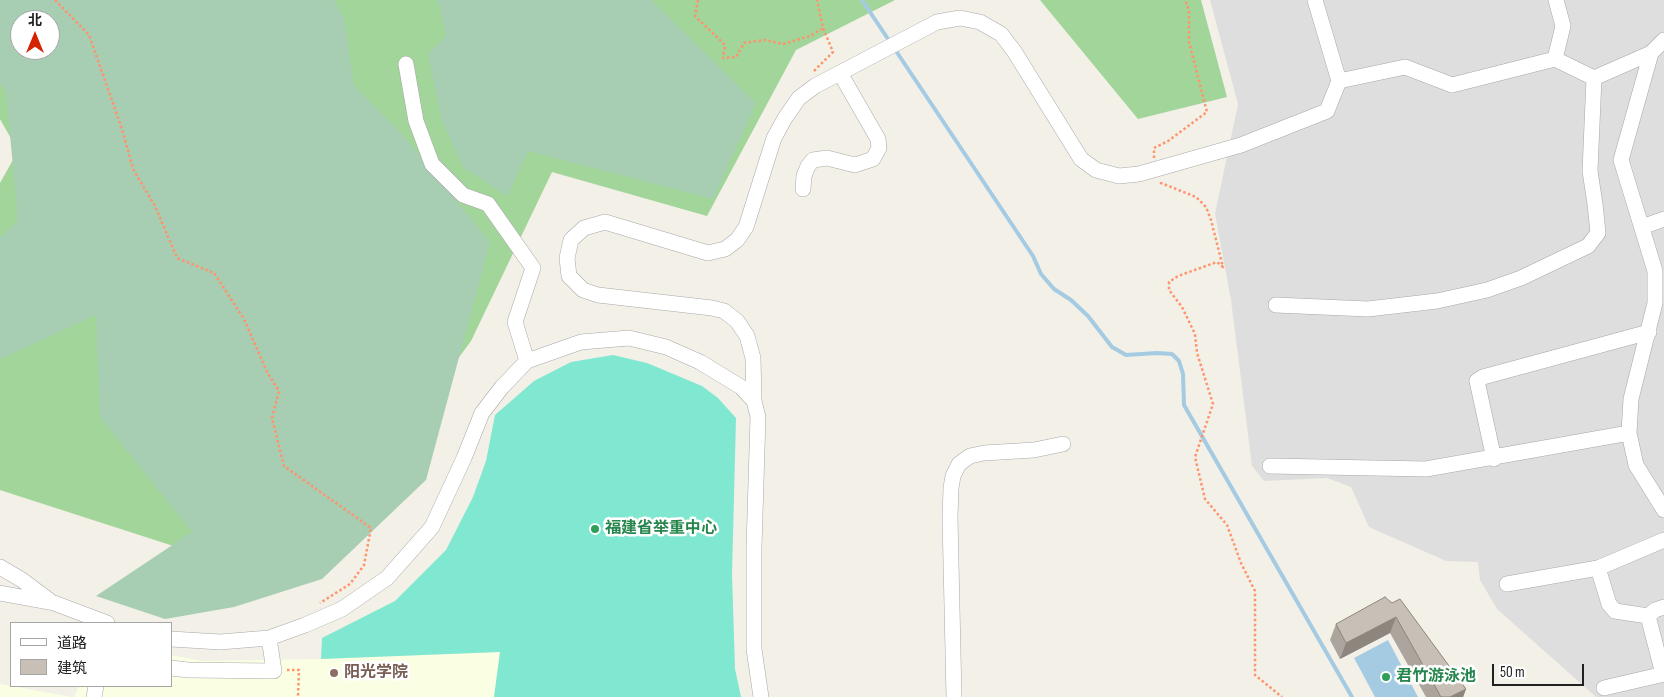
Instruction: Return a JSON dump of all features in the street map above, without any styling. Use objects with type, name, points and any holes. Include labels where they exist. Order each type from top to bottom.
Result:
[{"type":"street","points":[[761,697],[754,649],[754,547],[758,418],[754,401],[753,358],[747,336],[737,321],[724,311],[598,295],[583,290],[569,276],[567,258],[571,240],[584,228],[605,222],[708,253],[725,249],[737,240],[746,227],[774,138],[799,98],[840,73],[937,22],[960,18],[980,22],[1001,34],[1014,50],[1081,159],[1096,170],[1119,176],[1139,174],[1241,145],[1327,111],[1339,81],[1314,0]]},
{"type":"street","points":[[1556,0],[1563,26],[1556,59]]},
{"type":"street","points":[[1594,78],[1651,53],[1664,40]]},
{"type":"street","points":[[1651,53],[1621,160],[1655,271],[1655,303],[1631,399],[1629,433],[1636,465],[1664,510]]},
{"type":"street","points":[[1339,81],[1404,67],[1452,85],[1556,59],[1594,78]]},
{"type":"street","points":[[406,64],[416,121],[432,164],[463,195],[488,204],[533,268],[515,322],[527,361]]},
{"type":"street","points":[[803,189],[806,171],[813,160],[827,158],[855,165],[873,159],[879,148],[878,140],[840,73]]},
{"type":"street","points":[[1276,305],[1368,309],[1437,301],[1487,290],[1521,278],[1588,246],[1598,233],[1596,204],[1590,171],[1594,78]]},
{"type":"street","points":[[1642,227],[1664,219]]},
{"type":"street","points":[[1494,459],[1477,381],[1492,374],[1649,332]]},
{"type":"street","points":[[172,639],[220,642],[269,638],[342,609],[387,578],[432,527],[464,458],[482,412],[502,387],[527,361],[581,342],[628,338],[666,347],[700,362],[741,387],[754,401]]},
{"type":"street","points":[[1270,466],[1426,470],[1629,433]]},
{"type":"street","points":[[954,697],[950,517],[953,476],[959,464],[970,456],[984,453],[1034,450],[1064,444]]},
{"type":"street","points":[[1507,584],[1598,568],[1664,540]]},
{"type":"street","points":[[0,567],[22,580],[54,604]]},
{"type":"street","points":[[1598,568],[1609,604],[1615,611],[1648,616],[1655,610],[1664,607]]},
{"type":"street","points":[[0,592],[54,604],[104,622]]},
{"type":"street","points":[[1604,688],[1663,674],[1648,616]]},
{"type":"street","points":[[172,668],[188,670],[274,670],[269,638]]},
{"type":"path","points":[[55,0],[89,35],[122,129],[133,169],[155,206],[177,258],[214,273],[244,319],[267,372],[279,391],[272,418],[284,466],[370,528],[364,565],[350,584],[318,604]]},
{"type":"path","points":[[698,0],[695,16],[724,46],[723,58],[736,57],[744,43],[764,40],[783,44],[810,36],[823,28]]},
{"type":"path","points":[[812,89],[803,82],[833,52],[823,28],[818,0]]},
{"type":"path","points":[[1186,0],[1189,10],[1189,42],[1207,112],[1168,141],[1154,148],[1154,160],[1165,167],[1161,183],[1196,197],[1206,207],[1223,267],[1217,262],[1178,276],[1169,282],[1169,290],[1182,306],[1195,334],[1197,353],[1212,404],[1195,457],[1205,499],[1227,525],[1242,563],[1256,591],[1256,675],[1282,697]]},
{"type":"path","points":[[274,670],[299,670],[298,697]]},
{"type":"shaded area","points":[[0,0],[334,0],[344,18],[354,85],[400,132],[490,242],[426,480],[322,579],[234,607],[165,619],[96,596],[192,532],[100,417],[96,315],[0,359],[0,238],[18,221],[6,91],[0,83]]},
{"type":"shaded area","points":[[436,0],[651,0],[756,103],[713,199],[528,151],[507,196],[463,167],[442,121],[428,54],[446,36],[439,3]]},
{"type":"shaded area","points":[[1210,0],[1664,0],[1664,697],[1596,697],[1497,609],[1480,580],[1478,562],[1446,561],[1369,527],[1351,487],[1327,478],[1264,481],[1252,466],[1231,300],[1215,214],[1238,104]]},
{"type":"shaded area","name":"阳光学院","points":[[500,652],[494,697],[74,697],[79,687],[172,687],[172,655],[202,661],[321,659]]},
{"type":"shaded area","points":[[0,684],[72,697],[0,697]]},
{"type":"green space","points":[[0,0],[895,0],[796,50],[707,216],[552,172],[471,341],[291,584],[0,490],[0,183],[18,151],[0,119]]},
{"type":"green space","points":[[1040,0],[1201,0],[1227,97],[1138,119]]},
{"type":"green space","name":"福建省举重中心","points":[[613,355],[647,363],[702,386],[718,398],[736,418],[732,574],[735,669],[741,697],[494,697],[500,652],[321,659],[322,638],[395,601],[446,550],[473,497],[486,461],[495,415],[534,381],[571,362]]},
{"type":"water","name":"君竹游泳池","points":[[1388,640],[1418,697],[1375,697],[1354,658]]},
{"type":"building","points":[[1385,597],[1392,603],[1400,599],[1466,689],[1450,697],[1441,697],[1396,617],[1346,643],[1336,624]]},
{"type":"waterway","points":[[862,0],[890,42]]},
{"type":"waterway","points":[[894,48],[1033,256],[1041,274],[1054,289],[1071,300],[1088,316],[1112,347],[1126,355],[1172,354],[1179,361],[1183,374],[1184,405],[1352,697]]},
{"type":"place","name":"福建省举重中心","points":[[595,529]]},
{"type":"place","name":"阳光学院","points":[[334,673]]},
{"type":"place","name":"君竹游泳池","points":[[1386,677]]}]
